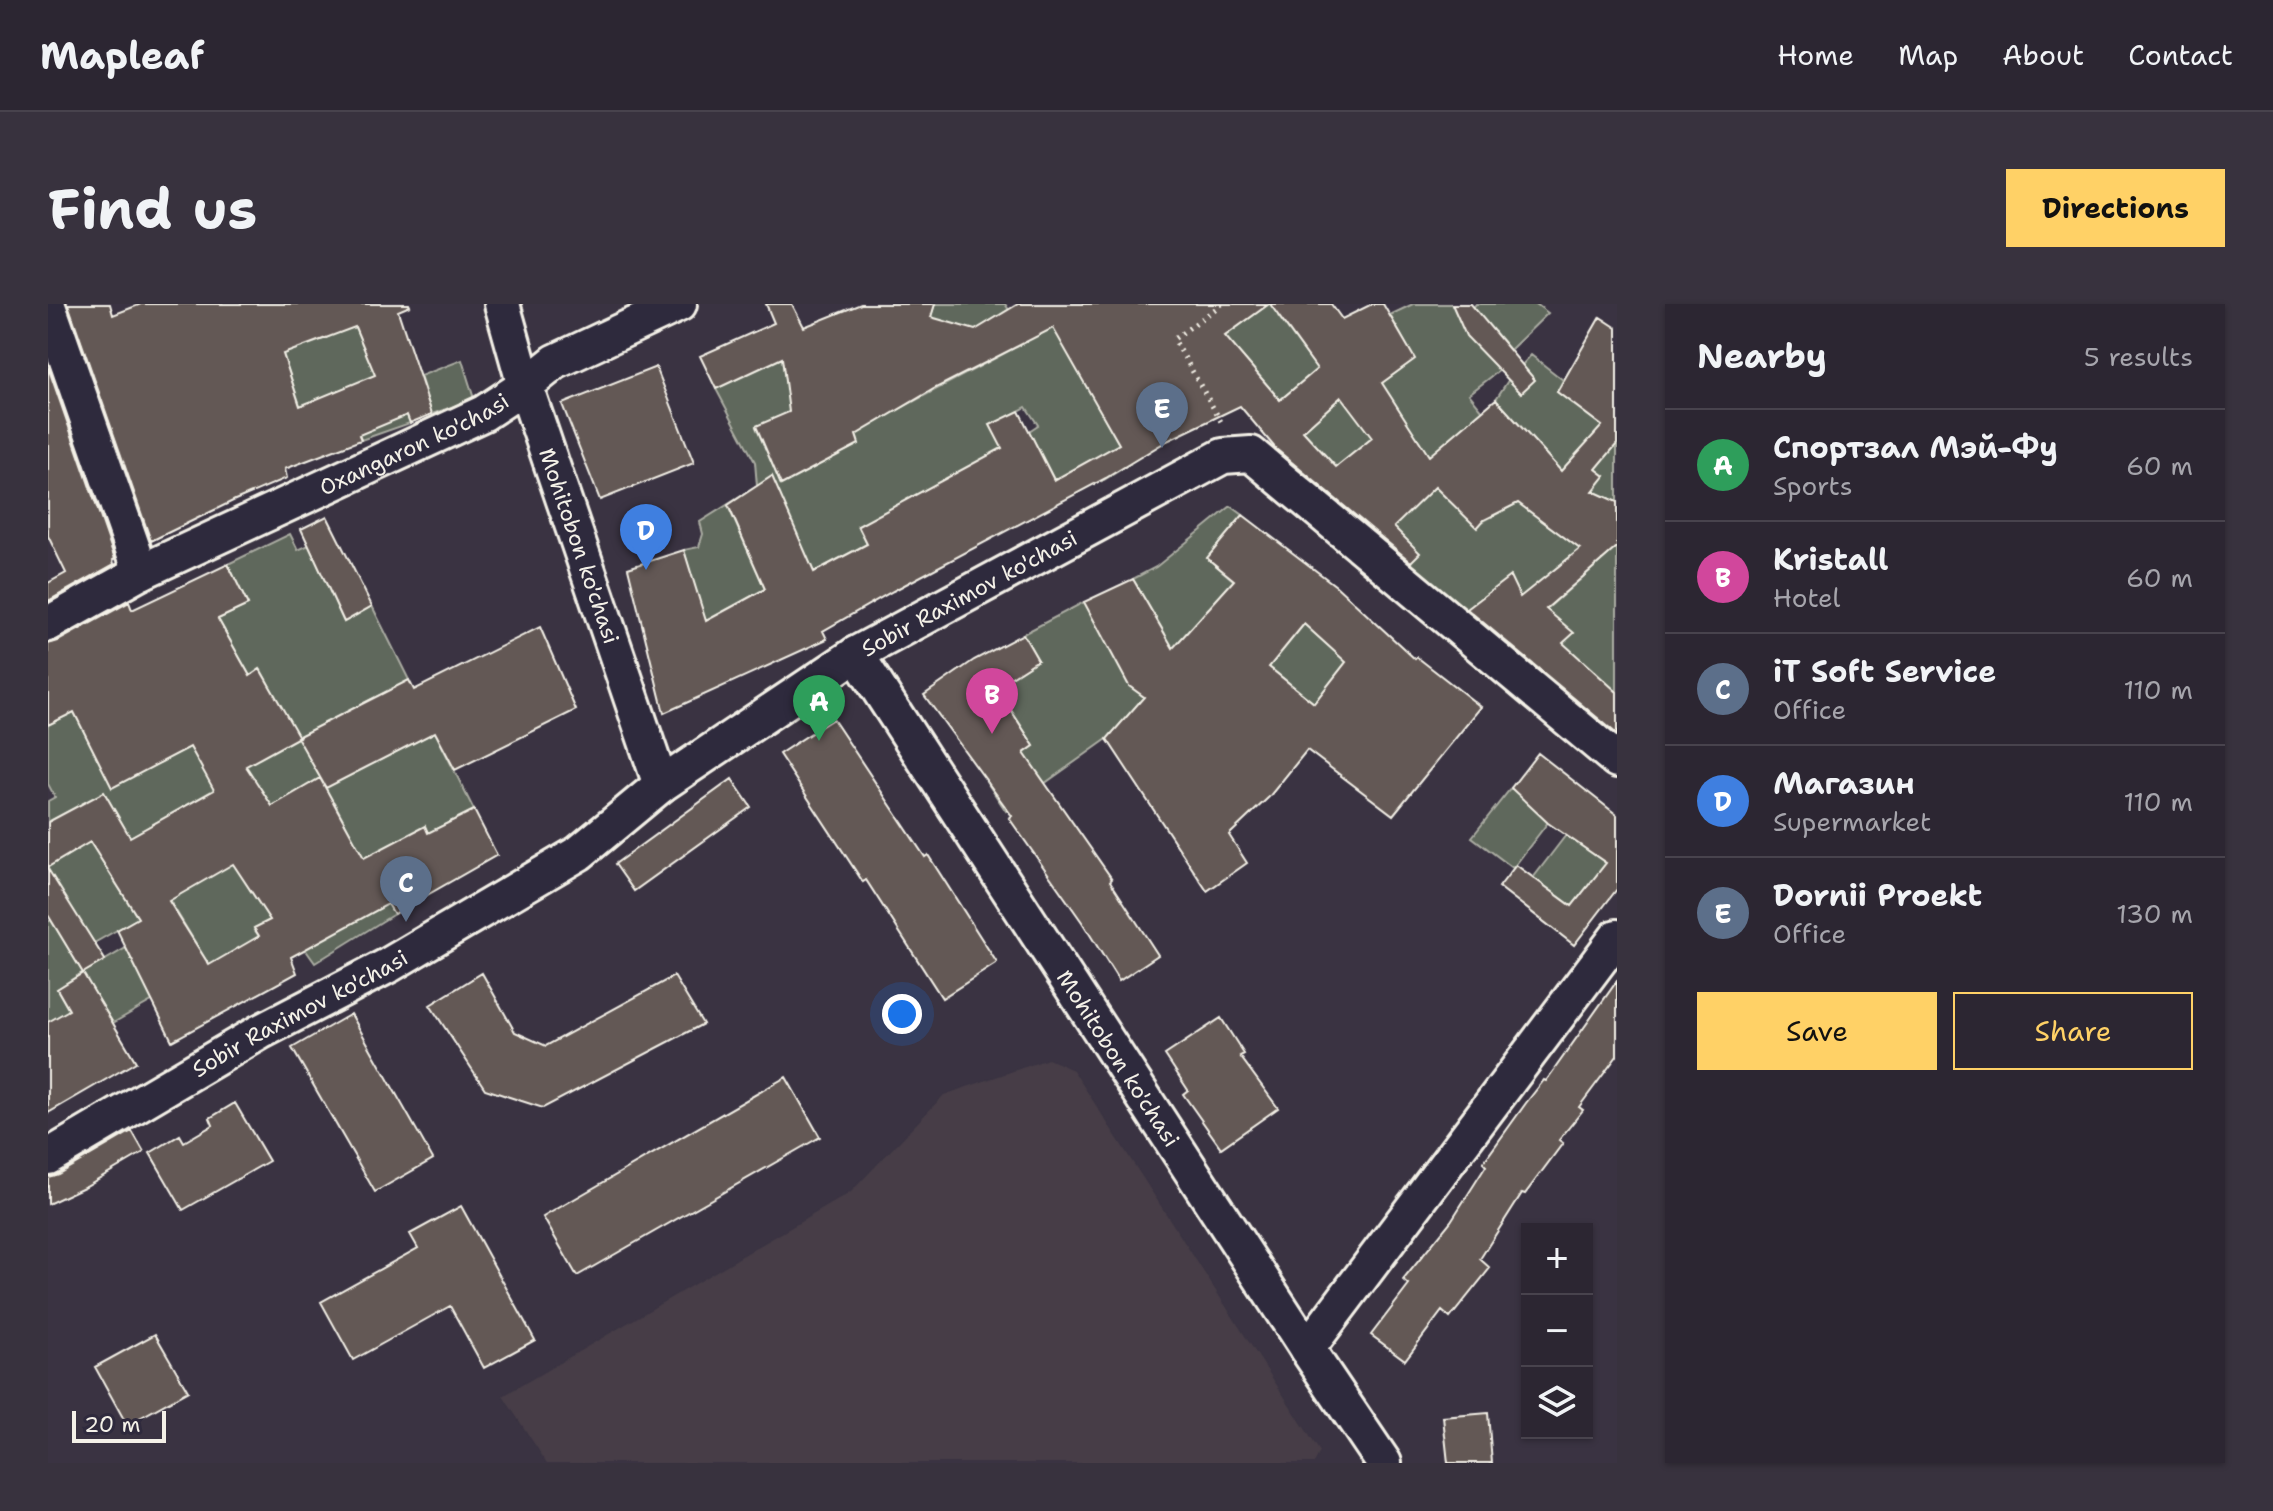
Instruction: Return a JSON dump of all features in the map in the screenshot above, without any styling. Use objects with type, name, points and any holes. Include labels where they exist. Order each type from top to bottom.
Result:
[{"type":"street","name":"Mohitobon ko'chasi","points":[[502,304],[525,386],[661,785]]},
{"type":"street","name":"Oxangaron ko'chasi","points":[[48,624],[141,572],[484,413],[555,362],[679,304]]},
{"type":"street","points":[[48,306],[141,572]]},
{"type":"street","points":[[1223,456],[1251,454],[1617,760]]},
{"type":"street","name":"Sobir Raximov ko'chasi","points":[[48,1157],[260,1032],[389,965],[579,853],[661,785],[856,654],[1223,456]]},
{"type":"street","name":"Mohitobon ko'chasi","points":[[856,654],[1384,1463]]},
{"type":"street","points":[[1307,1349],[1617,937]]},
{"type":"path","points":[[1222,304],[1174,339],[1225,427],[1223,456]]},
{"type":"shaded area","points":[[935,304],[1005,304],[1009,310],[1020,304],[1054,328],[1130,464],[1102,481],[1090,460],[1054,480],[1029,431],[1038,425],[1026,407],[991,426],[1037,513],[858,526],[867,544],[814,572],[728,506],[765,589],[708,620],[689,623],[691,575],[684,550],[699,547],[703,534],[700,522],[757,486],[755,462],[716,389],[812,344],[886,416],[1026,342],[1008,310],[966,336],[937,326],[931,316]],"holes":[[[789,412],[856,434],[859,444],[781,484],[756,427]]]},
{"type":"shaded area","points":[[1269,304],[1293,304],[1278,316],[1317,369],[1280,400],[1225,336]]},
{"type":"shaded area","points":[[1413,304],[1452,304],[1467,337],[1479,330],[1471,310],[1476,304],[1536,304],[1548,313],[1510,350],[1495,332],[1473,343],[1500,370],[1469,394],[1483,411],[1540,519],[1580,549],[1527,592],[1547,609],[1617,547],[1617,692],[1562,644],[1546,610],[1508,652],[1352,529],[1417,468],[1363,477],[1334,501],[1398,448],[1382,383],[1414,359],[1390,315]],"holes":[[[1493,446],[1521,501],[1482,522]]]},
{"type":"shaded area","points":[[354,323],[386,388],[367,431],[399,418],[392,399],[398,394],[410,423],[361,440],[342,389],[304,417],[283,354],[324,339]]},
{"type":"shaded area","points":[[1531,355],[1563,380],[1557,392],[1602,426],[1561,471],[1496,399]]},
{"type":"shaded area","points":[[462,360],[474,399],[432,414],[420,376]]},
{"type":"shaded area","points":[[1358,382],[1372,438],[1336,467],[1303,431]]},
{"type":"shaded area","points":[[1617,444],[1617,502],[1591,495],[1605,476],[1596,469]]},
{"type":"shaded area","points":[[1231,506],[1243,515],[1207,558],[1234,581],[1252,646],[1208,609],[1137,691],[1144,697],[1107,739],[1006,811],[986,781],[1034,746],[996,687],[1038,660],[1023,634],[1084,602],[1164,632],[1133,579],[1156,567]]},
{"type":"shaded area","points":[[290,534],[298,550],[309,545],[344,622],[372,606],[409,680],[298,737],[326,788],[435,732],[474,810],[428,833],[425,827],[364,859],[394,914],[315,963],[305,949],[363,858],[334,802],[300,790],[272,806],[246,767],[256,709],[297,737],[261,670],[250,676],[218,619],[248,605],[228,564]]},
{"type":"shaded area","points":[[1304,624],[1346,662],[1314,703],[1269,667]]},
{"type":"shaded area","points":[[74,712],[112,787],[190,747],[215,789],[130,837],[104,792],[48,822],[48,801],[55,797],[48,784],[48,725]]},
{"type":"shaded area","points":[[1511,788],[1549,821],[1513,868],[1472,837]]},
{"type":"shaded area","points":[[1566,835],[1606,863],[1572,906],[1533,878]]},
{"type":"shaded area","points":[[90,842],[138,918],[94,943],[48,890],[48,867]]},
{"type":"shaded area","points":[[252,853],[246,883],[270,920],[254,929],[267,948],[209,965],[156,878]]},
{"type":"shaded area","points":[[51,920],[83,973],[126,948],[137,970],[167,954],[183,983],[113,1023],[82,973],[57,989],[84,1037],[53,1020],[48,1022],[48,922]]},
{"type":"shaded area","points":[[1048,1059],[1073,1070],[1320,1452],[1314,1463],[547,1463],[503,1396],[850,1193],[944,1095]]},
{"type":"building","points":[[68,304],[110,304],[113,315],[141,304],[409,304],[398,311],[432,414],[410,423],[407,415],[359,435],[361,440],[285,469],[287,478],[151,541]],"holes":[[[355,327],[375,375],[300,406],[283,354]]]},
{"type":"building","points":[[766,304],[792,304],[804,327],[861,304],[935,304],[931,317],[975,330],[1018,304],[1269,304],[1225,336],[1280,400],[1317,369],[1270,304],[1331,304],[1342,319],[1372,304],[1383,304],[1415,359],[1382,383],[1429,456],[1496,399],[1561,471],[1602,426],[1557,392],[1600,317],[1617,328],[1617,444],[1596,469],[1605,476],[1593,491],[1617,502],[1617,547],[1546,609],[1574,633],[1563,643],[1617,692],[1617,734],[1467,609],[1510,576],[1520,597],[1580,549],[1518,503],[1484,520],[1477,528],[1435,487],[1394,527],[1420,553],[1411,562],[1276,449],[1240,406],[1167,441],[1106,478],[893,591],[823,631],[827,639],[664,713],[628,568],[684,550],[706,621],[765,589],[728,505],[772,476],[814,572],[867,544],[858,526],[1002,448],[990,425],[1019,411],[1054,480],[1119,444],[1053,328],[934,389],[856,435],[859,444],[781,485],[756,426],[789,412],[782,358],[716,389],[700,356],[774,323]],"holes":[[[1341,397],[1372,438],[1336,467],[1303,431]]]},
{"type":"building","points":[[1452,304],[1471,304],[1535,380],[1521,393],[1466,336]]},
{"type":"building","points":[[48,367],[115,559],[114,564],[48,601],[48,583],[66,573],[48,536]]},
{"type":"building","points":[[656,367],[694,463],[600,500],[562,404]]},
{"type":"building","points":[[1243,515],[1336,586],[1415,659],[1417,657],[1481,707],[1393,815],[1307,750],[1269,797],[1229,835],[1247,863],[1207,891],[1107,739],[1144,697],[1129,686],[1084,602],[1133,579],[1173,648],[1234,580],[1207,558]],"holes":[[[1304,624],[1346,662],[1314,703],[1269,667]]]},
{"type":"building","points":[[327,516],[372,606],[344,622],[301,529]]},
{"type":"building","points":[[228,564],[248,605],[218,619],[250,676],[260,669],[299,737],[246,766],[272,806],[320,778],[364,858],[425,826],[428,833],[474,810],[497,855],[394,914],[388,904],[291,957],[297,973],[172,1041],[117,930],[138,918],[90,842],[48,867],[48,822],[104,792],[130,837],[214,790],[190,747],[112,788],[74,712],[48,725],[48,644],[129,602],[132,610]],"holes":[[[233,864],[270,920],[254,928],[259,936],[209,965],[169,901]]]},
{"type":"building","points":[[540,627],[576,710],[455,770],[435,732],[326,788],[297,737],[409,680],[414,690]]},
{"type":"building","points":[[1023,634],[1038,660],[996,687],[1034,746],[1024,753],[1112,879],[1110,881],[1158,955],[1119,981],[1009,818],[1012,816],[924,695],[974,660]]},
{"type":"building","points":[[833,719],[925,857],[928,855],[997,963],[942,998],[779,754]]},
{"type":"building","points":[[1538,753],[1617,815],[1617,889],[1574,945],[1499,887],[1516,865],[1572,906],[1606,863],[1548,823],[1511,788]]},
{"type":"building","points":[[732,779],[751,807],[634,891],[615,864]]},
{"type":"building","points":[[48,869],[105,960],[83,973],[48,915]]},
{"type":"building","points":[[83,973],[136,1062],[48,1113],[48,1022],[69,1010],[57,989]]},
{"type":"building","points":[[482,973],[515,1032],[546,1046],[674,976],[703,1024],[543,1108],[485,1089],[430,1005]]},
{"type":"building","points":[[1617,981],[1617,1056],[1579,1107],[1583,1110],[1559,1140],[1563,1143],[1525,1194],[1522,1193],[1480,1259],[1490,1268],[1450,1318],[1442,1311],[1405,1360],[1371,1335],[1409,1285],[1403,1280],[1451,1221],[1486,1166],[1483,1163]]},
{"type":"building","points":[[351,1014],[433,1159],[375,1192],[292,1048]]},
{"type":"building","points":[[1221,1018],[1244,1054],[1240,1056],[1278,1108],[1221,1148],[1183,1094],[1188,1090],[1165,1055]]},
{"type":"building","points":[[786,1077],[820,1137],[577,1276],[543,1217]]},
{"type":"building","points":[[235,1103],[269,1161],[183,1210],[150,1153],[180,1135],[184,1142],[213,1125],[210,1118]]},
{"type":"building","points":[[132,1131],[144,1152],[48,1204],[48,1177]]},
{"type":"building","points":[[461,1206],[535,1340],[484,1368],[450,1306],[353,1360],[321,1302],[418,1248],[410,1234]]},
{"type":"building","points":[[155,1334],[188,1391],[127,1425],[95,1367]]},
{"type":"building","points":[[1488,1413],[1492,1463],[1448,1463],[1443,1417]]},
{"type":"place","name":"Dornii Proekt","points":[[1162,448]]},
{"type":"place","name":"Магазин","points":[[646,570]]},
{"type":"place","name":"Kristall","points":[[992,734]]},
{"type":"place","name":"Спортзал Мэй-Фу","points":[[819,741]]},
{"type":"place","name":"iT Soft Service","points":[[406,922]]}]
